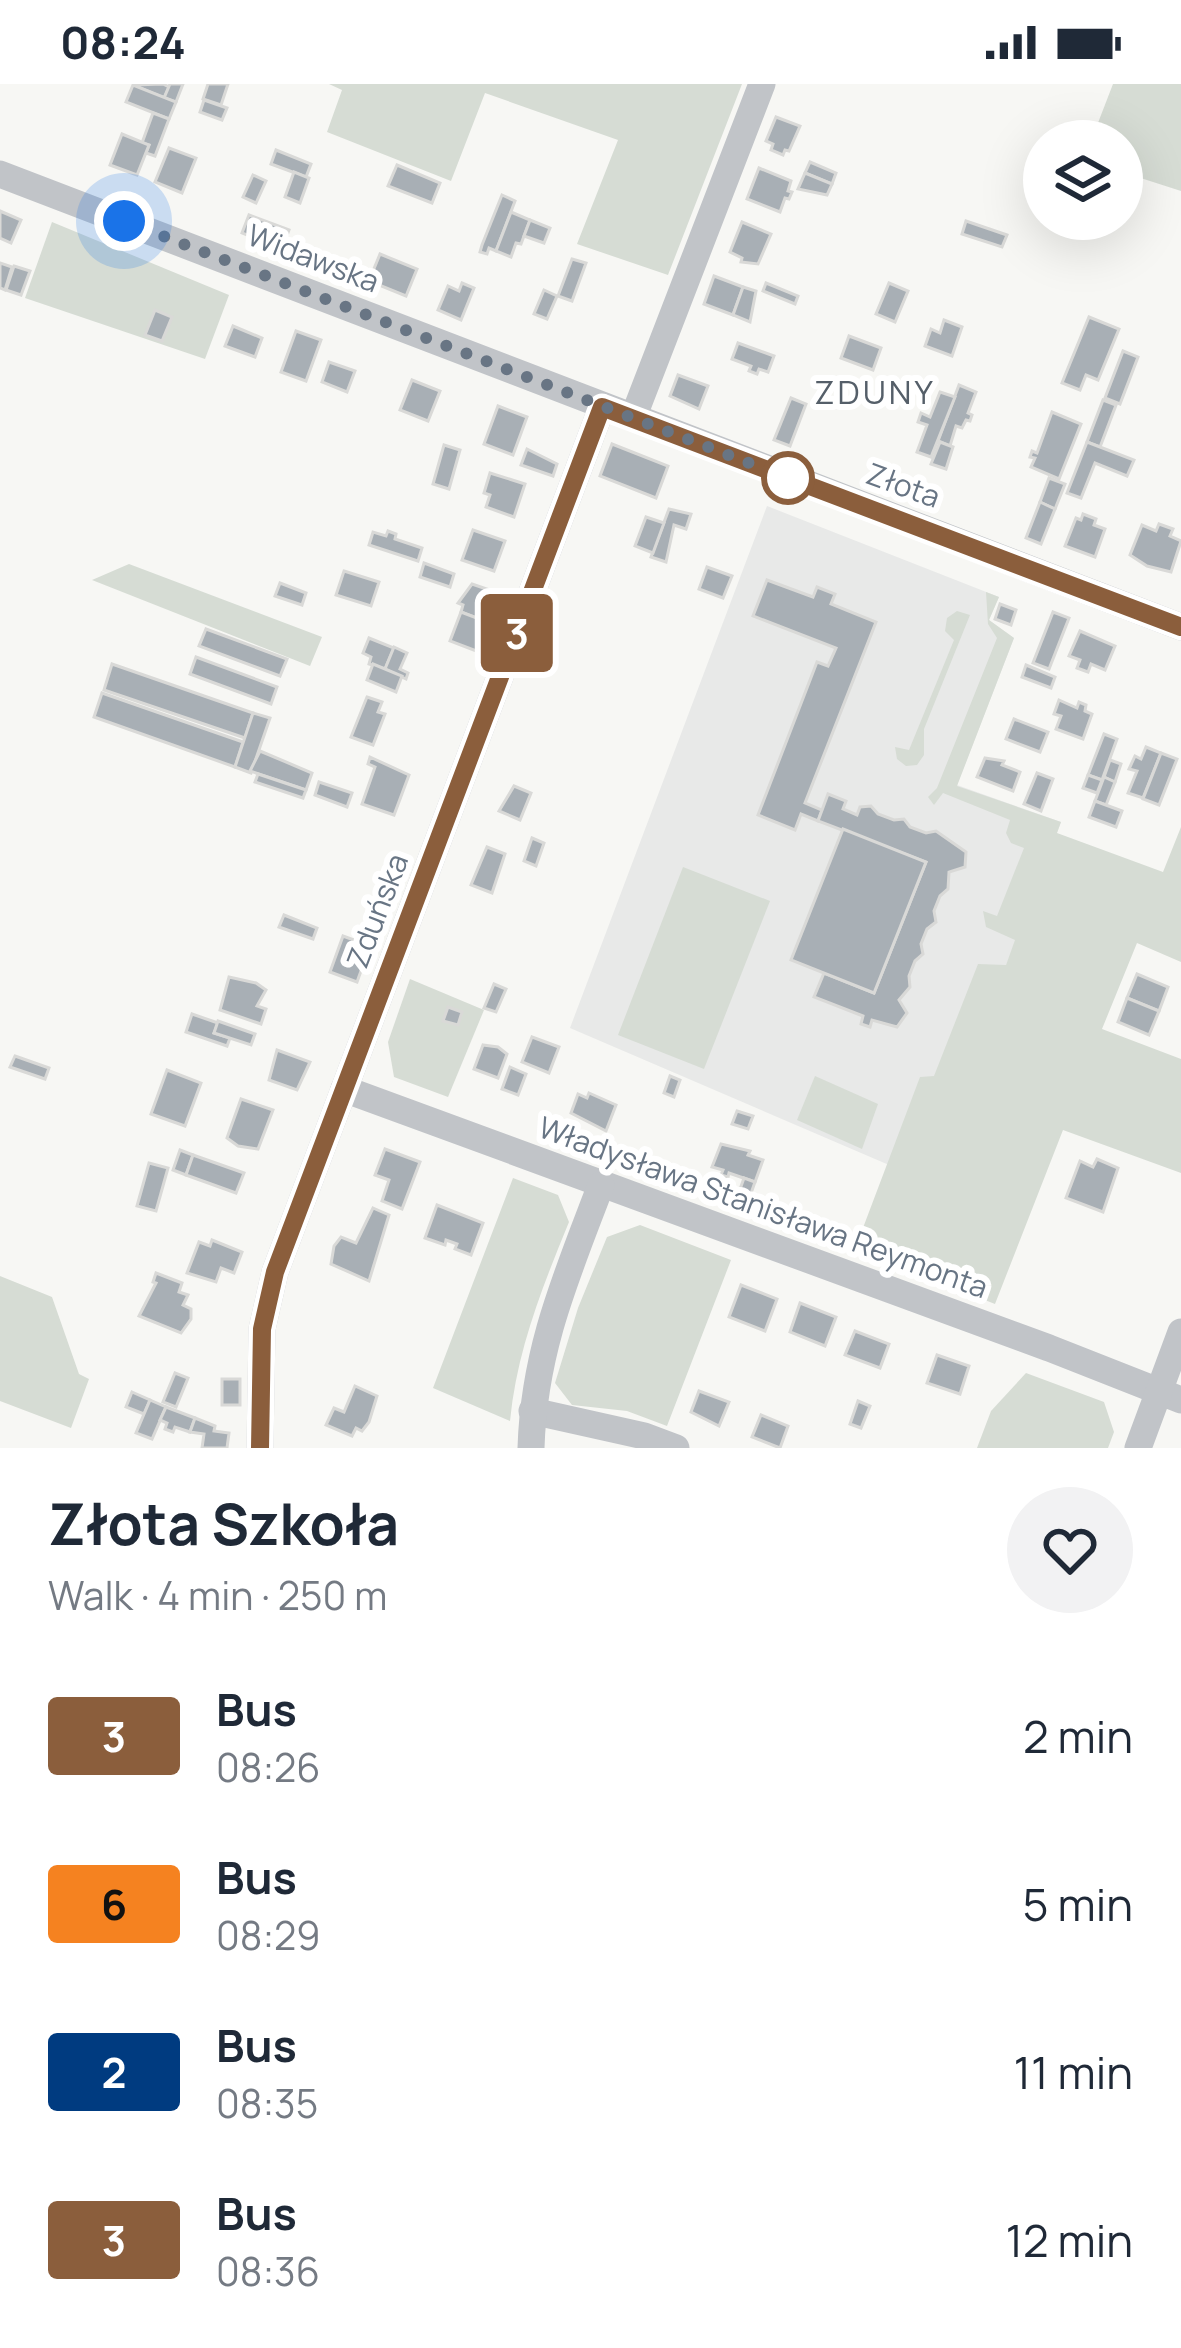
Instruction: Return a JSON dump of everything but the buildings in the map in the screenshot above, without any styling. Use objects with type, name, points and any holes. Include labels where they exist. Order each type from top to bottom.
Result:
[{"type":"street","points":[[633,418],[762,84]]},
{"type":"street","name":"Widawska","points":[[0,174],[602,407]]},
{"type":"street","name":"Złota","points":[[602,407],[1181,627]]},
{"type":"street","name":"Zduńska","points":[[260,1448],[266,1304],[602,407]]},
{"type":"street","name":"Władysława Stanisława Reymonta","points":[[344,1089],[1170,1395]]},
{"type":"street","points":[[531,1448],[537,1369],[555,1306],[601,1185]]},
{"type":"street","points":[[1138,1448],[1170,1395],[1181,1332]]},
{"type":"street","points":[[532,1412],[644,1436],[676,1448]]},
{"type":"shaded area","points":[[329,84],[742,84],[668,275],[577,244],[618,140],[485,93],[451,181],[327,132],[342,90]]},
{"type":"shaded area","points":[[1113,84],[1181,84],[1181,191],[1143,179],[1143,120],[1099,120]]},
{"type":"shaded area","points":[[52,222],[229,295],[205,359],[25,298]]},
{"type":"shaded area","points":[[767,506],[999,597],[989,620],[1014,638],[957,785],[1061,822],[924,1180],[570,1028]]},
{"type":"shaded area","points":[[129,564],[322,637],[310,666],[92,580]]},
{"type":"shaded area","points":[[986,592],[999,597],[989,620],[1014,638],[957,786],[1061,822],[1057,833],[1163,872],[1181,827],[1181,962],[1137,943],[1102,1029],[1181,1059],[1181,1173],[1063,1130],[995,1304],[855,1249],[920,1077],[934,1076],[978,964],[1006,965],[1015,940],[986,927],[983,911],[997,916],[1024,848],[1011,843],[1006,833],[1010,820],[943,793],[934,805],[928,797],[937,788],[997,638],[988,624]]},
{"type":"shaded area","points":[[957,611],[970,615],[924,729],[924,755],[917,765],[906,766],[897,759],[895,747],[909,750],[954,640],[945,631],[947,618]]},
{"type":"shaded area","points":[[683,867],[770,901],[704,1069],[618,1035]]},
{"type":"shaded area","points":[[410,979],[484,1010],[448,1097],[394,1077],[388,1042]]},
{"type":"shaded area","points":[[815,1076],[878,1104],[862,1149],[797,1120]]},
{"type":"shaded area","points":[[513,1178],[558,1195],[569,1222],[525,1344],[510,1421],[433,1388]]},
{"type":"shaded area","points":[[640,1225],[731,1260],[667,1426],[627,1411],[572,1405],[555,1383],[607,1237]]},
{"type":"shaded area","points":[[0,1276],[52,1297],[79,1374],[89,1379],[71,1428],[0,1401]]},
{"type":"shaded area","points":[[1026,1373],[1104,1402],[1114,1432],[1108,1448],[977,1448],[991,1411]]},
{"type":"bus line","name":"3","points":[[260,1448],[262,1329],[275,1272],[602,407],[1181,627]]},
{"type":"district","name":"ZDUNY","points":[[875,392]]},
{"type":"route","points":[[124,221],[788,478]]}]
